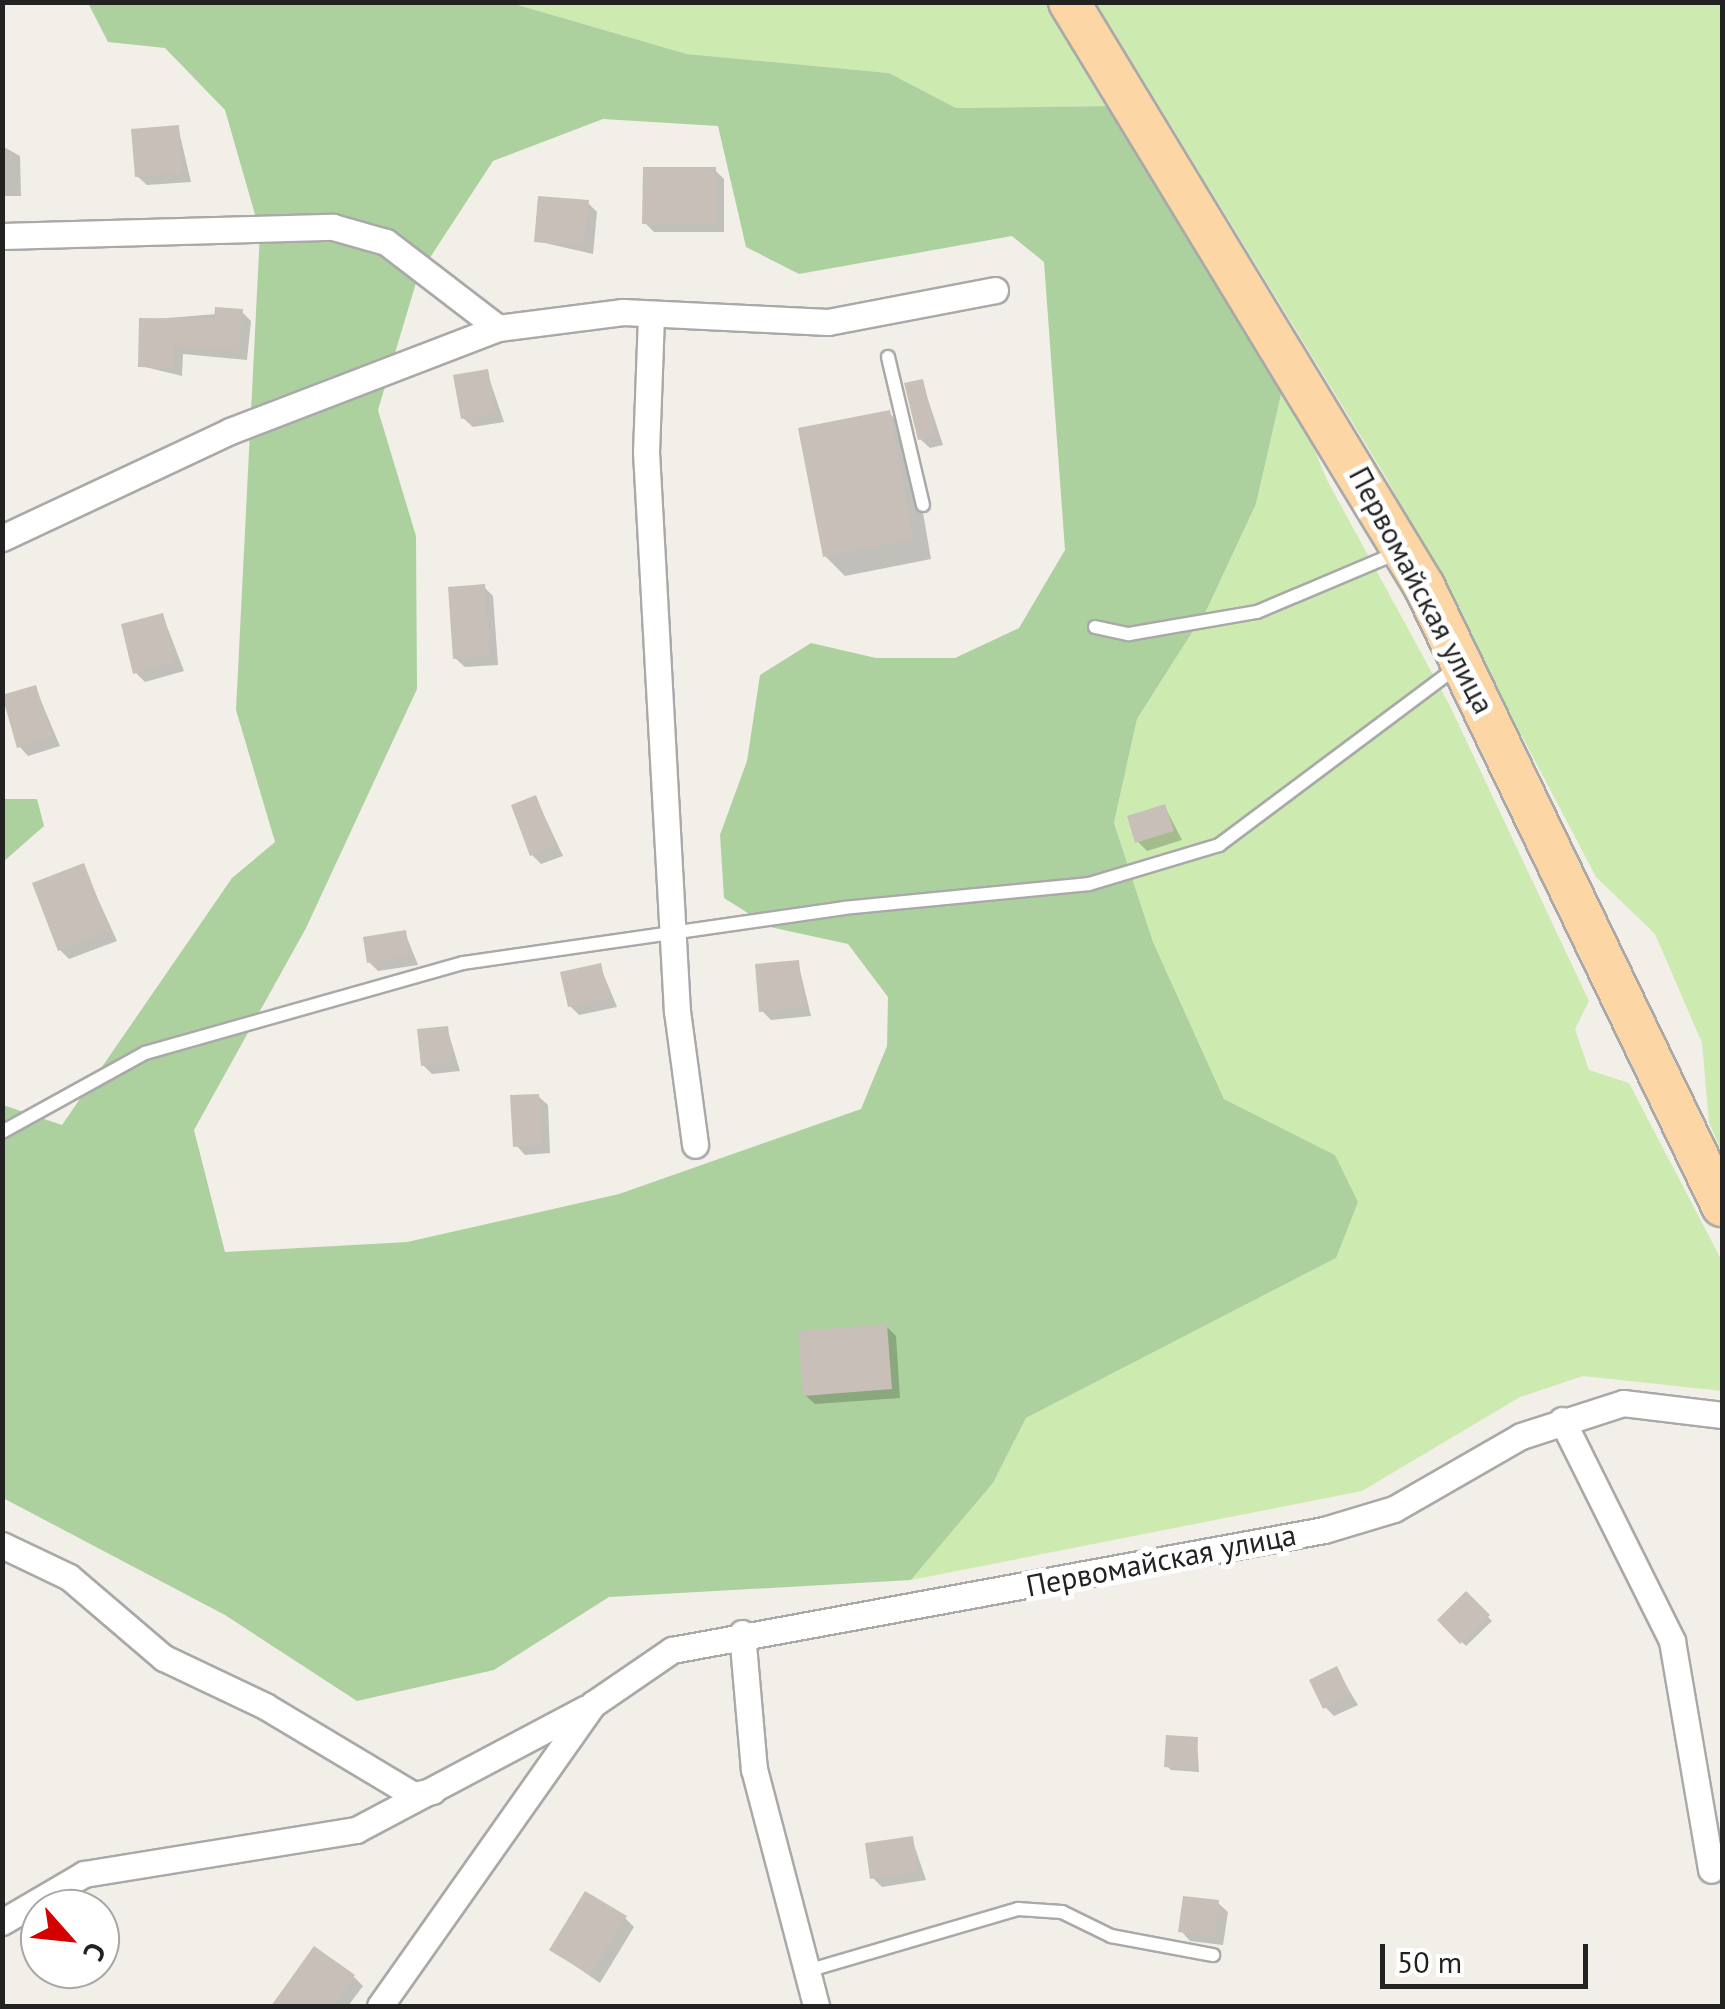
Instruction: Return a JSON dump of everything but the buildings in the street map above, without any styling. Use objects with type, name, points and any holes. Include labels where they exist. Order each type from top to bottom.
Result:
[{"type":"main road","name":"Первомайская улица","points":[[1069,2],[1404,550],[1463,662],[1722,1206]]},
{"type":"street","points":[[2,236],[333,227],[386,242],[498,328]]},
{"type":"street","points":[[2,538],[230,431],[498,328],[651,316],[828,322],[995,290]]},
{"type":"street","points":[[651,316],[646,452],[678,934],[677,1011],[695,1145]]},
{"type":"street","name":"Первомайская улица","points":[[2,1922],[84,1874],[356,1830],[444,1789],[594,1704],[672,1650],[742,1633],[891,1614],[1324,1530],[1394,1509],[1562,1420],[1623,1404],[1722,1415]]},
{"type":"street","points":[[1562,1420],[1672,1641],[1711,1870]]},
{"type":"street","points":[[2,1544],[69,1577],[164,1658],[220,1690],[265,1706],[414,1795],[444,1789]]},
{"type":"street","points":[[742,1633],[754,1769],[801,1972],[816,2006]]},
{"type":"street","name":"Первомайская улица","points":[[380,2006],[594,1704]]},
{"type":"lane","points":[[888,356],[924,505]]},
{"type":"lane","points":[[1095,627],[1129,634],[1257,612],[1404,550]]},
{"type":"lane","points":[[2,1132],[145,1053],[298,1006],[462,963],[1090,884],[1219,845],[1463,662]]},
{"type":"lane","points":[[801,1972],[1018,1908],[1062,1912],[1112,1936],[1212,1955]]},
{"type":"green space","points":[[88,3],[511,3],[687,54],[889,73],[956,108],[1112,106],[1285,377],[1256,504],[1207,609],[1137,719],[1114,823],[1153,942],[1224,1099],[1335,1155],[1358,1202],[1336,1258],[1026,1418],[993,1483],[911,1580],[609,1597],[494,1670],[357,1701],[225,1615],[3,1498],[3,1105],[62,1125],[232,878],[275,842],[236,710],[260,232],[225,110],[165,48],[108,42]],"holes":[[[603,119],[718,126],[746,247],[799,274],[1012,236],[1044,262],[1065,550],[1019,628],[955,658],[876,658],[811,643],[760,675],[747,761],[720,835],[724,898],[770,927],[848,944],[888,997],[887,1046],[861,1109],[619,1194],[407,1242],[225,1252],[194,1130],[306,928],[417,689],[416,536],[378,410],[418,276],[493,161]]]},
{"type":"green space","points":[[511,3],[1055,3],[1112,106],[956,108],[889,73],[687,54]]},
{"type":"green space","points":[[1096,3],[1722,3],[1722,1152],[1709,1123],[1702,1043],[1655,934],[1596,877],[1387,479]]},
{"type":"green space","points":[[1285,377],[1327,480],[1449,704],[1589,1001],[1575,1029],[1589,1070],[1629,1083],[1722,1261],[1722,1391],[1583,1376],[1520,1397],[1362,1491],[911,1580],[993,1483],[1026,1418],[1336,1258],[1335,1155],[1224,1099],[1153,942],[1114,823],[1137,719],[1207,609],[1256,504]]},
{"type":"green space","points":[[3,799],[37,799],[44,826],[3,862]]}]
